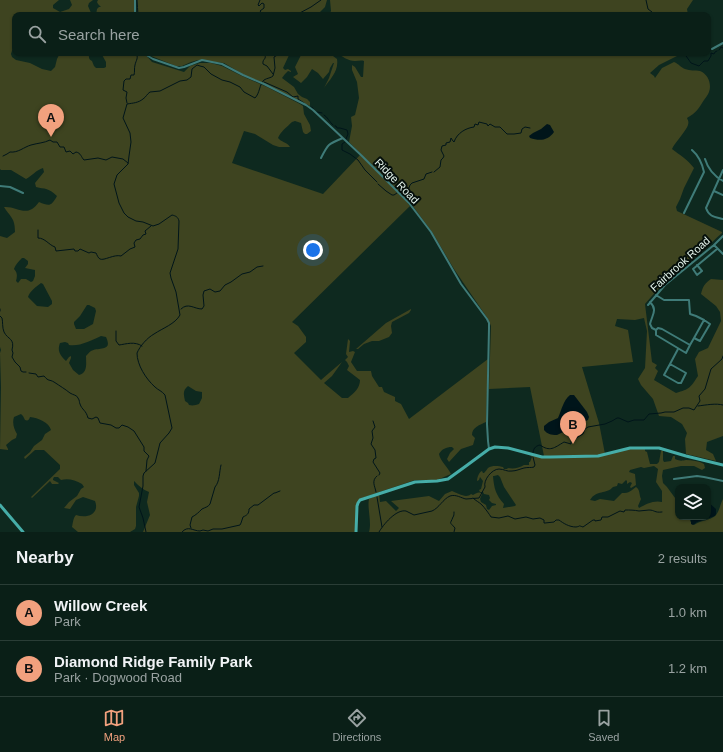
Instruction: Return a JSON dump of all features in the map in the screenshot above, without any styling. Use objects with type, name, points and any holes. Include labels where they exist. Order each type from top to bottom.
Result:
[{"type":"street","points":[[135,0],[135,12]]},
{"type":"street","points":[[712,49],[723,43]]},
{"type":"street","name":"Ridge Road","points":[[149,56],[153,59],[179,68],[202,60],[219,63],[263,83],[310,108],[362,156],[409,203],[431,232],[461,284],[488,321],[487,424],[489,449]]},
{"type":"street","points":[[320,158],[330,143],[343,138]]},
{"type":"street","points":[[684,214],[704,173],[704,169],[698,156],[692,150]]},
{"type":"street","points":[[705,159],[713,174],[723,181]]},
{"type":"street","points":[[704,169],[708,167]]},
{"type":"street","points":[[723,170],[707,204],[707,210],[711,215],[723,219]]},
{"type":"street","points":[[0,186],[10,187],[23,193]]},
{"type":"street","points":[[714,191],[723,195]]},
{"type":"street","name":"Fairbrook Road","points":[[656,330],[651,327],[650,324],[654,309],[653,305],[649,304],[669,282],[723,236]]},
{"type":"street","points":[[714,245],[723,254]]},
{"type":"street","points":[[697,265],[702,271],[697,275],[693,269],[697,265],[717,249]]},
{"type":"street","points":[[656,295],[664,300],[689,300],[690,314],[710,324],[700,341],[694,338]]},
{"type":"street","points":[[690,345],[661,328],[656,330],[657,336],[686,353],[704,320]]},
{"type":"street","points":[[670,364],[686,373],[678,383],[664,375],[678,349]]},
{"type":"street","points":[[356,532],[357,506],[360,500],[415,482],[437,482],[448,479],[489,449],[495,447],[505,447],[550,457],[604,455],[630,448],[660,448],[686,456],[723,464]]},
{"type":"street","points":[[674,479],[697,476],[723,481]]},
{"type":"street","points":[[0,506],[23,532]]},
{"type":"green space","points":[[0,0],[59,0],[53,5],[53,8],[60,12],[12,12],[11,54],[16,60],[30,63],[42,69],[51,71],[55,67],[58,56],[89,56],[89,59],[96,68],[106,67],[106,62],[103,56],[147,56],[152,62],[184,72],[190,66],[200,63],[211,63],[222,66],[300,104],[303,106],[304,114],[310,125],[311,131],[305,134],[301,123],[295,121],[292,122],[282,131],[278,138],[290,147],[279,147],[255,134],[244,131],[232,163],[323,194],[360,155],[410,206],[292,322],[298,326],[306,337],[306,342],[294,353],[321,380],[342,362],[332,376],[324,383],[342,398],[348,398],[358,388],[360,380],[347,370],[349,366],[345,360],[348,357],[346,354],[348,339],[350,341],[349,352],[355,352],[351,362],[357,371],[371,371],[372,376],[379,387],[382,387],[384,392],[395,397],[395,401],[401,404],[409,419],[488,359],[486,422],[473,430],[472,435],[475,438],[473,445],[461,449],[449,462],[447,459],[454,449],[452,447],[448,447],[441,451],[439,454],[441,459],[451,474],[437,480],[415,480],[359,499],[355,532],[143,532],[150,515],[147,502],[149,492],[134,481],[134,485],[139,493],[136,507],[135,529],[130,532],[78,532],[72,527],[76,515],[88,516],[96,509],[95,501],[83,497],[76,500],[70,509],[64,508],[84,487],[82,484],[77,481],[66,479],[61,480],[58,477],[54,477],[53,480],[59,483],[58,484],[52,484],[50,481],[32,498],[31,497],[60,469],[60,465],[44,450],[35,450],[25,459],[24,457],[42,440],[45,434],[51,430],[50,427],[40,419],[30,417],[28,420],[25,420],[21,414],[14,417],[13,421],[17,434],[16,438],[6,445],[8,450],[0,449],[0,236],[7,238],[15,232],[15,227],[11,216],[4,207],[26,211],[35,207],[39,202],[50,205],[57,196],[49,190],[36,187],[35,183],[44,172],[43,168],[26,179],[11,170],[1,170]],"holes":[[[22,258],[28,261],[25,268],[35,270],[35,276],[31,282],[26,279],[21,279],[18,283],[16,281],[17,274],[14,269],[16,264]],[[41,283],[52,301],[52,304],[48,307],[37,306],[28,297]],[[87,305],[95,308],[96,311],[93,324],[84,329],[76,329],[74,322]],[[101,336],[106,337],[108,345],[104,348],[89,352],[86,356],[85,370],[79,375],[73,370],[69,363],[71,356],[66,361],[61,355],[59,351],[60,343],[65,342],[69,345],[77,345]],[[188,386],[196,391],[202,392],[202,398],[199,404],[189,405],[185,401],[184,393]]]},
{"type":"green space","points":[[70,0],[93,0],[88,6],[91,12],[60,12],[69,9],[72,5]]},
{"type":"green space","points":[[98,0],[134,0],[135,8],[134,12],[96,12],[97,9],[101,7],[97,2]]},
{"type":"green space","points":[[137,0],[327,0],[325,7],[320,12],[137,12]]},
{"type":"green space","points":[[330,0],[693,0],[687,9],[688,12],[331,11]]},
{"type":"green space","points":[[151,56],[289,56],[283,68],[285,70],[288,69],[291,72],[288,71],[282,78],[294,87],[298,94],[310,102],[310,106],[246,76],[224,63],[198,60],[182,66],[176,66]]},
{"type":"green space","points":[[300,56],[333,56],[337,59],[337,67],[324,88],[334,63],[323,79],[312,69],[301,83],[293,77],[298,74],[295,67]]},
{"type":"green space","points":[[341,56],[677,56],[659,65],[650,73],[655,78],[662,68],[674,62],[685,69],[700,71],[705,74],[710,83],[709,93],[697,110],[687,118],[687,127],[672,149],[687,160],[694,168],[676,207],[677,211],[722,233],[680,269],[645,304],[652,362],[657,365],[655,368],[658,371],[654,380],[676,393],[681,392],[689,388],[698,376],[695,359],[699,352],[708,348],[721,321],[720,312],[716,306],[701,294],[706,283],[711,279],[723,280],[723,436],[707,442],[706,450],[713,454],[716,461],[686,454],[685,439],[687,433],[682,424],[671,417],[659,416],[653,399],[641,385],[638,379],[645,368],[647,331],[644,318],[635,320],[617,319],[615,326],[628,330],[633,362],[582,367],[599,423],[605,454],[544,456],[530,387],[489,389],[491,326],[488,319],[454,269],[432,232],[412,205],[349,142],[352,126],[351,117],[355,115],[359,98],[357,82],[352,70],[352,65],[361,77],[363,77],[364,61],[355,61]]},
{"type":"green space","points":[[411,309],[409,313],[392,322],[392,333],[389,337],[379,341],[372,341],[356,349],[386,323]]},
{"type":"green space","points":[[626,449],[645,449],[650,464],[657,464],[659,462],[661,451],[663,450],[664,462],[671,461],[673,456],[675,456],[675,459],[680,461],[693,460],[700,462],[704,464],[705,468],[702,470],[694,466],[681,466],[663,470],[663,483],[675,498],[675,520],[690,520],[694,525],[705,520],[711,520],[711,518],[716,515],[723,499],[723,532],[369,532],[369,499],[379,494],[380,502],[386,501],[396,511],[399,508],[391,501],[429,496],[439,501],[445,494],[452,491],[467,496],[480,493],[482,494],[480,499],[481,502],[486,505],[487,509],[489,510],[496,504],[489,500],[489,495],[480,492],[479,490],[481,489],[483,481],[480,477],[477,481],[482,471],[484,473],[488,468],[493,466],[507,469],[529,465],[532,457],[530,455],[542,457],[592,457]],"holes":[[[654,466],[658,469],[656,482],[662,491],[662,502],[653,502],[639,508],[638,506],[641,499],[639,491],[636,487],[628,492],[622,493],[614,501],[600,499],[595,501],[590,500],[596,494],[607,491],[617,486],[618,483],[622,484],[626,480],[627,484],[630,482],[632,483],[631,488],[636,485],[635,474],[629,472],[630,470]],[[498,475],[504,487],[516,505],[515,506],[503,508],[504,504],[497,495],[493,476]]]},
{"type":"shaded area","points":[[547,124],[550,125],[554,132],[552,135],[546,139],[540,140],[530,138],[529,136]]},
{"type":"shaded area","points":[[570,395],[574,395],[587,412],[589,417],[588,420],[557,435],[548,433],[544,430],[544,426],[558,418],[564,403]]},
{"type":"shaded area","points":[[711,505],[716,509],[715,516],[711,517]]},
{"type":"shaded area","points":[[691,520],[703,520],[693,525],[691,524]]},
{"type":"waterway","points":[[137,0],[138,12]]},
{"type":"waterway","points":[[260,0],[258,5],[259,6],[262,3],[264,4],[264,8],[260,11],[261,12]]},
{"type":"waterway","points":[[302,12],[321,0]]},
{"type":"waterway","points":[[646,0],[648,9],[652,12]]},
{"type":"waterway","points":[[719,50],[721,47],[723,48]]},
{"type":"waterway","points":[[711,53],[714,54],[717,51]]},
{"type":"waterway","points":[[127,103],[127,92],[123,90],[124,81],[126,79],[130,79],[131,75],[134,75],[137,56]]},
{"type":"waterway","points":[[265,56],[263,64],[267,66],[273,74]]},
{"type":"waterway","points":[[146,532],[139,507],[143,486],[143,476],[144,473],[155,463],[160,443],[172,428],[165,395],[145,376],[140,367],[137,353],[149,338],[172,323],[180,315],[176,292],[170,273],[178,249],[179,221],[177,217],[172,215],[159,224],[153,226],[136,221],[124,213],[119,203],[114,184],[117,175],[128,164],[131,142],[130,133],[123,118],[127,104],[139,101],[150,92],[160,91],[180,81],[187,80],[191,77],[192,69],[197,65],[204,67],[211,74],[222,80],[240,87],[244,92],[255,98],[264,80],[273,76],[275,68],[274,57],[276,56]]},
{"type":"waterway","points":[[686,56],[691,63],[699,66],[704,61],[708,61],[711,56]]},
{"type":"waterway","points":[[264,82],[287,92],[293,97],[298,96],[298,99],[304,103]]},
{"type":"waterway","points":[[317,112],[322,113]]},
{"type":"waterway","points":[[324,115],[333,125]]},
{"type":"waterway","points":[[434,172],[440,167],[441,160],[444,156],[441,150],[442,146],[450,142],[451,138],[454,142],[460,134],[468,128],[474,127],[475,124],[478,125],[479,122],[487,124],[488,126],[490,124],[495,127],[500,127],[507,134],[521,133],[522,129],[525,127],[530,128]]},
{"type":"waterway","points":[[335,126],[337,128],[347,130],[348,134],[346,139]]},
{"type":"waterway","points":[[3,156],[10,152],[16,152],[31,145],[50,140],[57,142],[60,147],[64,147],[66,152],[70,151],[73,154],[76,152],[79,153],[84,160],[98,158],[106,160],[112,157],[123,159],[128,163]]},
{"type":"waterway","points":[[345,142],[342,144],[342,150],[358,160],[365,170],[377,182]]},
{"type":"waterway","points":[[399,191],[409,188],[412,183],[424,179],[426,174],[432,172]]},
{"type":"waterway","points":[[378,184],[392,195],[397,193]]},
{"type":"waterway","points":[[38,230],[38,238],[43,239],[55,247],[56,251],[74,249],[75,251],[78,251],[80,249],[89,253],[96,253],[99,258],[102,259],[121,256],[135,247],[134,243],[136,240],[140,239],[146,234],[145,231],[151,226]]},
{"type":"waterway","points":[[181,309],[186,306],[202,309],[204,306],[204,291],[210,289],[215,292],[220,291],[225,285],[242,274],[250,272],[257,267],[263,266]]},
{"type":"waterway","points":[[0,316],[2,318],[4,332],[13,343],[12,357],[20,367],[21,371],[26,372]]},
{"type":"waterway","points":[[116,331],[116,341],[119,345],[133,343],[142,346]]},
{"type":"waterway","points":[[533,454],[533,451],[537,446],[540,445],[549,449],[564,442],[571,444],[571,441],[583,434],[585,429],[588,427],[605,424],[617,418],[628,422],[634,420],[644,420],[649,414],[674,412],[683,408],[694,410],[700,401],[699,396],[705,389],[711,369],[722,359],[723,356]]},
{"type":"waterway","points":[[29,373],[36,374],[38,377],[44,376],[48,380],[77,396],[88,418],[92,419],[96,417],[100,423],[111,425],[116,428],[119,428],[122,425],[134,431],[144,447],[144,451],[149,456],[146,471]]},
{"type":"waterway","points":[[698,406],[714,404],[723,405]]},
{"type":"waterway","points":[[373,421],[375,427],[372,431],[373,438],[371,444],[375,450],[376,458],[373,462],[380,473],[379,475]]},
{"type":"waterway","points":[[379,532],[390,518],[398,512],[406,511],[414,515],[432,511],[450,496],[466,499],[479,498],[485,487],[485,481],[496,469],[514,471],[534,467],[533,457]]},
{"type":"waterway","points":[[191,528],[190,525],[192,517],[210,504],[215,487],[219,480],[221,465]]},
{"type":"waterway","points":[[376,492],[374,480],[377,476]]},
{"type":"waterway","points":[[182,532],[186,529],[208,531],[240,525],[243,517],[247,515],[249,509],[254,505],[258,505],[274,493],[280,491]]},
{"type":"waterway","points":[[377,497],[382,527]]},
{"type":"waterway","points":[[473,498],[482,505],[491,517],[499,518],[508,516],[515,519],[526,517],[533,519],[540,518],[544,520],[544,523],[559,520],[566,525],[573,527],[583,527],[593,520],[601,520],[602,517],[608,517],[620,511],[624,512],[625,510],[652,510],[662,512]]},
{"type":"waterway","points":[[454,512],[451,523],[455,528],[454,532]]},
{"type":"place","name":"Willow Creek","points":[[51,137]]},
{"type":"place","name":"Diamond Ridge Family Park","points":[[573,444]]}]
